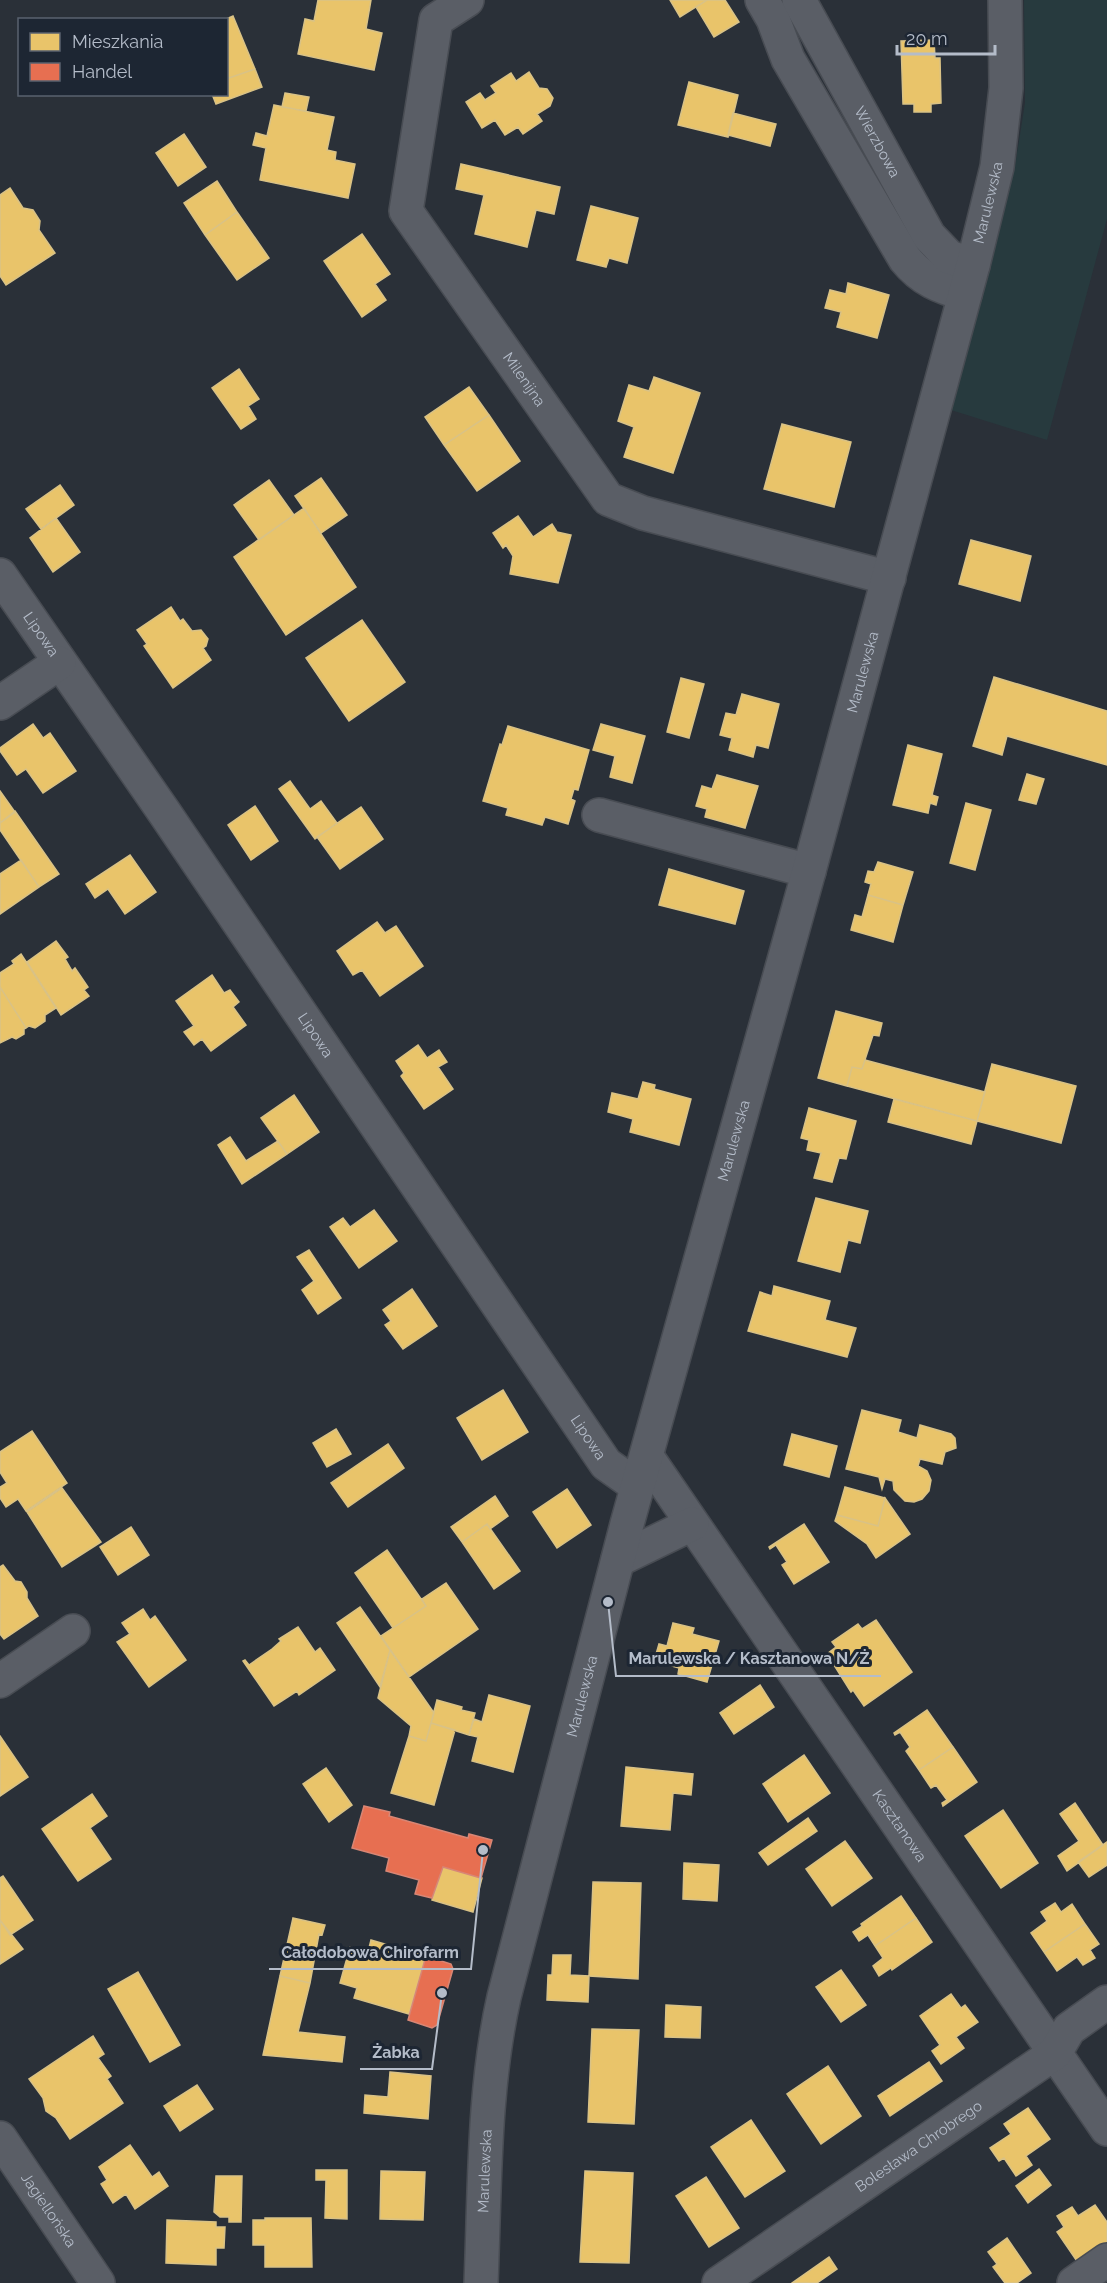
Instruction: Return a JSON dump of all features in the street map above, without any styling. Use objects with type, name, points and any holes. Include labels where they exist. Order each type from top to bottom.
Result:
[{"type":"street","name":"Milenijna","points":[[467,0],[436,20],[406,211],[608,499],[643,513],[889,578]]},
{"type":"street","points":[[762,0],[773,19],[788,59],[905,259],[915,271],[939,287],[969,280]]},
{"type":"street","name":"Wierzbowa","points":[[799,0],[929,236],[969,280]]},
{"type":"street","name":"Marulewska","points":[[481,2283],[490,2077],[496,2032],[642,1471],[809,871],[969,280],[997,167],[1000,144],[1006,88],[1005,0]]},
{"type":"street","name":"Lipowa","points":[[0,575],[606,1464],[642,1471]]},
{"type":"street","points":[[0,703],[59,663]]},
{"type":"street","points":[[599,815],[809,871]]},
{"type":"street","name":"Kasztanowa","points":[[642,1471],[692,1524],[1107,2129]]},
{"type":"street","points":[[618,1560],[692,1524]]},
{"type":"street","points":[[0,1681],[73,1631]]},
{"type":"street","name":"Bolesława Chrobrego","points":[[719,2283],[1055,2053],[1069,2029],[1107,2002]]},
{"type":"street","name":"Jagiellońska","points":[[0,2138],[98,2283]]},
{"type":"street","points":[[1074,2283],[1107,2260]]},
{"type":"green space","points":[[1024,0],[1107,0],[1107,219],[1047,440],[951,410],[1015,166],[1025,103]]},
{"type":"building: Mieszkania","points":[[318,0],[371,0],[366,29],[382,33],[374,70],[298,54],[305,19],[314,21]]},
{"type":"building: Mieszkania","points":[[670,0],[707,0],[680,17]]},
{"type":"building: Mieszkania","points":[[707,0],[725,0],[739,22],[714,37],[696,7]]},
{"type":"building: Mieszkania","points":[[233,16],[255,69],[228,78],[228,18]]},
{"type":"building: Mieszkania","points":[[934,40],[935,58],[940,58],[941,103],[931,104],[931,112],[914,112],[914,104],[903,104],[901,41]]},
{"type":"building: Mieszkania","points":[[255,69],[262,87],[216,104],[213,96],[228,96],[228,78]]},
{"type":"building: Mieszkania","points":[[529,72],[539,88],[547,89],[553,98],[550,106],[537,114],[542,121],[523,134],[518,127],[505,135],[495,120],[482,128],[466,102],[480,93],[485,100],[496,93],[491,86],[511,73],[516,81]]},
{"type":"building: Mieszkania","points":[[689,82],[738,95],[728,137],[678,125]]},
{"type":"building: Mieszkania","points":[[285,93],[309,97],[306,111],[282,107]]},
{"type":"building: Mieszkania","points":[[274,105],[334,117],[327,150],[336,152],[335,160],[355,164],[348,198],[260,180],[266,148],[253,145],[256,133],[267,136]]},
{"type":"building: Mieszkania","points":[[733,113],[776,124],[770,146],[728,135]]},
{"type":"building: Mieszkania","points":[[184,134],[206,167],[178,186],[156,153]]},
{"type":"building: Mieszkania","points":[[461,164],[560,187],[554,214],[536,210],[527,247],[475,234],[484,195],[456,189]]},
{"type":"building: Mieszkania","points":[[217,181],[237,212],[205,235],[184,203]]},
{"type":"building: Mieszkania","points":[[10,188],[23,208],[33,210],[40,221],[39,230],[55,253],[6,285],[0,276],[0,195]]},
{"type":"building: Mieszkania","points":[[591,206],[638,218],[627,263],[609,258],[606,267],[577,260]]},
{"type":"building: Mieszkania","points":[[237,212],[269,258],[237,280],[205,235]]},
{"type":"building: Mieszkania","points":[[362,234],[390,274],[375,284],[386,300],[362,317],[324,261]]},
{"type":"building: Mieszkania","points":[[848,283],[889,295],[877,338],[837,327],[841,312],[825,308],[830,290],[846,294]]},
{"type":"building: Mieszkania","points":[[239,369],[259,399],[248,406],[256,419],[241,429],[212,388]]},
{"type":"building: Mieszkania","points":[[654,377],[700,393],[673,473],[624,457],[634,427],[618,421],[629,385],[649,391]]},
{"type":"building: Mieszkania","points":[[469,387],[489,415],[444,445],[425,417]]},
{"type":"building: Mieszkania","points":[[489,415],[520,461],[477,491],[444,445]]},
{"type":"building: Mieszkania","points":[[782,424],[851,442],[834,507],[764,489]]},
{"type":"building: Mieszkania","points":[[321,478],[347,515],[321,533],[295,496]]},
{"type":"building: Mieszkania","points":[[269,480],[294,515],[259,540],[234,505]]},
{"type":"building: Mieszkania","points":[[60,485],[74,505],[41,529],[26,509]]},
{"type":"building: Mieszkania","points":[[304,508],[356,587],[286,635],[234,557]]},
{"type":"building: Mieszkania","points":[[518,516],[533,537],[552,524],[557,532],[571,535],[558,583],[510,574],[513,556],[506,545],[503,548],[493,533]]},
{"type":"building: Mieszkania","points":[[56,518],[80,552],[53,572],[30,538]]},
{"type":"building: Mieszkania","points":[[971,540],[1031,556],[1020,601],[959,584]]},
{"type":"building: Mieszkania","points":[[171,607],[180,621],[183,619],[192,631],[201,630],[208,639],[203,648],[211,660],[173,688],[144,646],[147,644],[137,630]]},
{"type":"building: Mieszkania","points":[[362,620],[405,682],[349,721],[306,658]]},
{"type":"building: Mieszkania","points":[[994,677],[1107,711],[1107,765],[1007,736],[1002,755],[973,746]]},
{"type":"building: Mieszkania","points":[[681,678],[704,684],[689,738],[667,732]]},
{"type":"building: Mieszkania","points":[[742,694],[779,704],[768,748],[756,745],[753,757],[729,750],[732,738],[720,735],[726,713],[736,715]]},
{"type":"building: Mieszkania","points":[[33,724],[43,738],[50,733],[76,771],[43,793],[26,769],[17,775],[0,751],[0,748]]},
{"type":"building: Mieszkania","points":[[601,724],[645,736],[632,783],[610,777],[615,756],[593,750]]},
{"type":"building: Mieszkania","points":[[508,726],[589,750],[578,790],[574,789],[571,799],[575,801],[568,824],[545,817],[542,825],[506,815],[508,808],[483,801],[500,744],[502,745]]},
{"type":"building: Mieszkania","points":[[908,745],[942,754],[932,795],[938,797],[936,805],[930,803],[928,813],[893,805]]},
{"type":"building: Mieszkania","points":[[1027,774],[1044,779],[1036,804],[1019,800]]},
{"type":"building: Mieszkania","points":[[717,775],[758,786],[745,828],[705,817],[707,809],[696,806],[702,786],[712,789]]},
{"type":"building: Mieszkania","points":[[290,781],[310,809],[321,801],[337,823],[315,839],[279,789]]},
{"type":"building: Mieszkania","points":[[0,791],[15,812],[0,823]]},
{"type":"building: Mieszkania","points":[[966,803],[991,810],[975,870],[950,863]]},
{"type":"building: Mieszkania","points":[[255,806],[278,841],[251,860],[228,825]]},
{"type":"building: Mieszkania","points":[[361,807],[383,839],[340,869],[317,837]]},
{"type":"building: Mieszkania","points":[[15,811],[59,874],[39,887],[0,830],[0,823]]},
{"type":"building: Mieszkania","points":[[130,855],[156,892],[125,914],[108,889],[95,898],[86,884]]},
{"type":"building: Mieszkania","points":[[21,860],[39,887],[0,914],[0,874]]},
{"type":"building: Mieszkania","points":[[878,862],[913,872],[903,905],[868,895],[871,884],[865,882],[868,871],[874,872]]},
{"type":"building: Mieszkania","points":[[669,869],[744,891],[735,924],[659,905]]},
{"type":"building: Mieszkania","points":[[868,895],[903,905],[893,942],[851,930],[855,915],[862,917]]},
{"type":"building: Mieszkania","points":[[377,922],[385,933],[396,926],[423,966],[380,996],[362,970],[353,975],[337,951]]},
{"type":"building: Mieszkania","points":[[56,941],[68,957],[65,959],[72,971],[75,968],[88,987],[84,990],[89,996],[61,1015],[27,962]]},
{"type":"building: Mieszkania","points":[[21,954],[56,1008],[45,1015],[45,1021],[35,1028],[29,1026],[26,1028],[0,987],[0,973],[14,964],[12,961]]},
{"type":"building: Mieszkania","points":[[212,975],[224,993],[230,990],[239,1002],[233,1007],[246,1025],[211,1051],[202,1039],[194,1045],[184,1032],[194,1026],[176,1001]]},
{"type":"building: Mieszkania","points":[[0,987],[26,1028],[24,1034],[16,1039],[12,1037],[0,1043]]},
{"type":"building: Mieszkania","points":[[836,1011],[882,1023],[879,1036],[873,1035],[862,1069],[852,1067],[847,1086],[818,1078]]},
{"type":"building: Mieszkania","points":[[418,1045],[427,1058],[439,1050],[447,1062],[438,1067],[453,1089],[424,1109],[401,1076],[404,1073],[396,1061]]},
{"type":"building: Mieszkania","points":[[865,1060],[985,1092],[977,1121],[847,1086],[852,1067],[862,1069]]},
{"type":"building: Mieszkania","points":[[992,1064],[1076,1086],[1061,1143],[977,1121]]},
{"type":"building: Mieszkania","points":[[643,1082],[655,1085],[654,1089],[691,1099],[679,1145],[630,1132],[633,1119],[608,1112],[612,1093],[638,1099]]},
{"type":"building: Mieszkania","points":[[294,1095],[319,1132],[287,1154],[261,1118]]},
{"type":"building: Mieszkania","points":[[894,1099],[977,1121],[971,1144],[888,1122]]},
{"type":"building: Mieszkania","points":[[809,1108],[856,1121],[846,1159],[839,1158],[832,1182],[814,1178],[821,1153],[807,1150],[809,1140],[801,1138]]},
{"type":"building: Mieszkania","points":[[230,1137],[246,1161],[278,1141],[287,1154],[242,1184],[218,1145]]},
{"type":"building: Mieszkania","points":[[816,1198],[868,1211],[860,1243],[848,1240],[840,1272],[798,1261]]},
{"type":"building: Mieszkania","points":[[374,1210],[397,1241],[359,1268],[330,1227],[343,1218],[350,1227]]},
{"type":"building: Mieszkania","points":[[309,1250],[341,1298],[318,1314],[302,1290],[314,1281],[297,1257]]},
{"type":"building: Mieszkania","points":[[774,1286],[830,1301],[825,1320],[856,1328],[847,1357],[748,1331],[760,1292],[772,1296]]},
{"type":"building: Mieszkania","points":[[412,1289],[437,1326],[403,1349],[385,1325],[391,1321],[383,1310]]},
{"type":"building: Mieszkania","points":[[503,1390],[528,1432],[482,1460],[457,1418]]},
{"type":"building: Mieszkania","points":[[862,1410],[901,1420],[898,1432],[917,1438],[920,1425],[951,1434],[955,1438],[956,1448],[945,1452],[942,1464],[920,1459],[918,1466],[927,1471],[931,1480],[929,1491],[922,1499],[914,1502],[905,1501],[894,1490],[893,1481],[885,1479],[882,1489],[879,1477],[846,1469]]},
{"type":"building: Mieszkania","points":[[336,1429],[351,1454],[327,1467],[313,1443]]},
{"type":"building: Mieszkania","points":[[32,1431],[67,1483],[26,1511],[18,1499],[6,1507],[0,1498],[0,1487],[7,1483],[0,1472],[0,1452]]},
{"type":"building: Mieszkania","points":[[792,1434],[837,1446],[829,1477],[784,1465]]},
{"type":"building: Mieszkania","points":[[388,1444],[404,1468],[348,1507],[331,1483]]},
{"type":"building: Mieszkania","points":[[845,1487],[885,1498],[878,1526],[837,1515]]},
{"type":"building: Mieszkania","points":[[62,1488],[101,1542],[62,1567],[27,1512]]},
{"type":"building: Mieszkania","points":[[567,1489],[591,1525],[557,1548],[533,1512]]},
{"type":"building: Mieszkania","points":[[495,1496],[508,1516],[490,1529],[487,1524],[462,1542],[451,1527]]},
{"type":"building: Mieszkania","points":[[885,1498],[910,1534],[876,1558],[867,1544],[835,1521],[837,1515],[878,1526]]},
{"type":"building: Mieszkania","points":[[487,1524],[520,1571],[494,1589],[462,1542]]},
{"type":"building: Mieszkania","points":[[804,1524],[829,1562],[794,1584],[782,1565],[787,1562],[776,1545],[770,1549],[769,1547]]},
{"type":"building: Mieszkania","points":[[131,1527],[149,1555],[118,1575],[100,1547]]},
{"type":"building: Mieszkania","points":[[387,1550],[426,1606],[393,1628],[355,1573]]},
{"type":"building: Mieszkania","points":[[3,1565],[15,1581],[21,1582],[38,1616],[4,1639],[0,1634],[0,1567]]},
{"type":"building: Mieszkania","points":[[446,1583],[478,1629],[409,1677],[381,1636],[426,1606],[422,1599]]},
{"type":"building: Mieszkania","points":[[360,1607],[390,1650],[380,1687],[337,1623]]},
{"type":"building: Mieszkania","points":[[143,1609],[150,1620],[155,1616],[186,1660],[149,1687],[117,1642],[130,1634],[122,1623]]},
{"type":"building: Mieszkania","points":[[876,1620],[912,1672],[864,1706],[853,1690],[851,1692],[827,1654],[836,1647],[832,1642],[858,1624],[862,1629]]},
{"type":"building: Mieszkania","points":[[673,1623],[694,1628],[692,1634],[719,1641],[707,1682],[678,1674],[679,1668],[654,1661],[659,1644],[667,1646]]},
{"type":"building: Mieszkania","points":[[298,1627],[315,1652],[320,1648],[335,1670],[299,1695],[297,1691],[274,1706],[243,1661],[245,1660],[249,1665],[272,1649],[281,1641],[279,1639]]},
{"type":"building: Mieszkania","points":[[390,1650],[434,1713],[426,1741],[409,1736],[411,1726],[378,1698]]},
{"type":"building: Mieszkania","points":[[760,1685],[774,1707],[734,1734],[720,1713]]},
{"type":"building: Mieszkania","points":[[489,1695],[530,1706],[513,1772],[472,1761],[478,1737],[469,1735],[474,1719],[482,1722]]},
{"type":"building: Mieszkania","points":[[437,1700],[475,1713],[469,1735],[431,1723]]},
{"type":"building: Mieszkania","points":[[927,1710],[953,1747],[919,1770],[906,1751],[910,1747],[900,1732],[895,1735],[894,1733]]},
{"type":"building: Mieszkania","points":[[431,1723],[455,1730],[434,1805],[391,1793],[409,1736],[426,1741]]},
{"type":"building: Mieszkania","points":[[0,1736],[28,1777],[0,1796]]},
{"type":"building: Mieszkania","points":[[953,1747],[977,1782],[943,1806],[942,1803],[947,1800],[936,1785],[931,1788],[919,1770]]},
{"type":"building: Mieszkania","points":[[804,1755],[830,1793],[788,1822],[763,1784]]},
{"type":"building: Mieszkania","points":[[626,1767],[693,1774],[691,1795],[673,1793],[670,1830],[621,1826]]},
{"type":"building: Mieszkania","points":[[326,1768],[352,1805],[329,1822],[303,1784]]},
{"type":"building: Mieszkania","points":[[92,1794],[107,1816],[90,1828],[111,1859],[78,1881],[42,1829]]},
{"type":"building: Mieszkania","points":[[1075,1803],[1103,1845],[1067,1871],[1058,1856],[1079,1841],[1060,1814]]},
{"type":"building: Mieszkania","points":[[1003,1810],[1038,1863],[1001,1888],[965,1836]]},
{"type":"building: Mieszkania","points":[[808,1818],[817,1831],[768,1865],[759,1853]]},
{"type":"building: Mieszkania","points":[[845,1841],[872,1878],[832,1906],[806,1869]]},
{"type":"building: Mieszkania","points":[[1107,1842],[1107,1865],[1089,1877],[1078,1862]]},
{"type":"building: Mieszkania","points":[[684,1863],[719,1865],[717,1901],[683,1899]]},
{"type":"building: Mieszkania","points":[[443,1867],[482,1878],[473,1912],[432,1900]]},
{"type":"building: Mieszkania","points":[[3,1876],[33,1920],[10,1935],[0,1920],[0,1878]]},
{"type":"building: Mieszkania","points":[[593,1882],[641,1883],[638,1979],[589,1976]]},
{"type":"building: Mieszkania","points":[[901,1896],[916,1918],[875,1946],[868,1935],[859,1941],[853,1932]]},
{"type":"building: Mieszkania","points":[[1055,1903],[1061,1912],[1072,1904],[1085,1924],[1044,1952],[1031,1933],[1047,1921],[1041,1912]]},
{"type":"building: Mieszkania","points":[[293,1918],[325,1925],[322,1935],[319,1934],[310,1983],[280,1976]]},
{"type":"building: Mieszkania","points":[[916,1918],[932,1942],[892,1970],[891,1968],[879,1976],[873,1966],[883,1958],[875,1946]]},
{"type":"building: Mieszkania","points":[[0,1920],[23,1949],[0,1964]]},
{"type":"building: Mieszkania","points":[[1085,1924],[1099,1944],[1090,1950],[1095,1958],[1083,1965],[1077,1957],[1057,1971],[1044,1952]]},
{"type":"building: Mieszkania","points":[[371,1940],[426,1956],[409,2014],[354,1998],[357,1988],[340,1983],[350,1947],[368,1952]]},
{"type":"building: Mieszkania","points":[[553,1955],[571,1955],[570,1975],[589,1976],[588,2002],[547,2000],[548,1975],[552,1975]]},
{"type":"building: Mieszkania","points":[[841,1970],[866,2005],[841,2022],[816,1987]]},
{"type":"building: Mieszkania","points":[[138,1972],[180,2045],[150,2062],[108,1989]]},
{"type":"building: Mieszkania","points":[[280,1976],[310,1983],[298,2032],[345,2037],[342,2062],[263,2055]]},
{"type":"building: Mieszkania","points":[[951,1994],[961,2008],[965,2005],[978,2022],[956,2037],[964,2048],[941,2064],[932,2051],[940,2045],[920,2016]]},
{"type":"building: Mieszkania","points":[[666,2005],[701,2007],[700,2038],[665,2037]]},
{"type":"building: Mieszkania","points":[[592,2029],[639,2030],[634,2124],[588,2122]]},
{"type":"building: Mieszkania","points":[[93,2036],[104,2054],[98,2058],[111,2076],[107,2079],[123,2103],[70,2139],[56,2118],[46,2111],[43,2098],[29,2079]]},
{"type":"building: Mieszkania","points":[[929,2062],[942,2081],[890,2116],[878,2096]]},
{"type":"building: Mieszkania","points":[[828,2066],[861,2116],[821,2144],[787,2094]]},
{"type":"building: Mieszkania","points":[[390,2072],[431,2076],[428,2119],[364,2113],[365,2095],[388,2097]]},
{"type":"building: Mieszkania","points":[[197,2085],[213,2109],[180,2131],[164,2106]]},
{"type":"building: Mieszkania","points":[[1028,2108],[1050,2139],[1026,2156],[1032,2165],[1016,2176],[1004,2158],[999,2161],[990,2148],[1011,2134],[1004,2124]]},
{"type":"building: Mieszkania","points":[[751,2120],[785,2171],[745,2197],[711,2147]]},
{"type":"building: Mieszkania","points":[[130,2145],[152,2177],[159,2172],[168,2186],[135,2209],[126,2194],[113,2203],[101,2184],[107,2180],[99,2167]]},
{"type":"building: Mieszkania","points":[[1039,2169],[1051,2185],[1028,2203],[1016,2186]]},
{"type":"building: Mieszkania","points":[[316,2170],[347,2170],[347,2219],[325,2218],[326,2180],[316,2180]]},
{"type":"building: Mieszkania","points":[[381,2171],[425,2172],[423,2220],[380,2219]]},
{"type":"building: Mieszkania","points":[[585,2171],[633,2173],[629,2263],[580,2262]]},
{"type":"building: Mieszkania","points":[[216,2176],[242,2176],[241,2222],[229,2222],[229,2217],[220,2217],[214,2212]]},
{"type":"building: Mieszkania","points":[[706,2177],[739,2228],[709,2247],[676,2196]]},
{"type":"building: Mieszkania","points":[[1095,2205],[1107,2222],[1107,2254],[1083,2270],[1057,2232],[1064,2227],[1057,2216],[1072,2207],[1078,2216]]},
{"type":"building: Mieszkania","points":[[265,2218],[311,2218],[312,2267],[265,2267],[265,2245],[253,2245],[253,2220],[265,2220]]},
{"type":"building: Mieszkania","points":[[167,2220],[216,2222],[216,2227],[225,2227],[224,2248],[216,2248],[216,2265],[166,2263]]},
{"type":"building: Mieszkania","points":[[1007,2238],[1031,2273],[1017,2283],[1005,2283],[993,2267],[997,2264],[988,2252]]},
{"type":"building: Mieszkania","points":[[829,2257],[837,2269],[817,2283],[792,2283]]},
{"type":"building: Handel","points":[[364,1806],[390,1812],[389,1816],[468,1838],[469,1834],[492,1840],[481,1878],[443,1867],[432,1898],[415,1894],[419,1880],[386,1871],[389,1858],[352,1848]]},
{"type":"building: Handel","points":[[426,1956],[451,1964],[453,1969],[437,2025],[432,2028],[408,2020]]},
{"type":"place","name":"Marulewska / Kasztanowa N/Ż","points":[[608,1602]]},
{"type":"place","name":"Całodobowa Chirofarm","points":[[483,1850]]},
{"type":"place","name":"Żabka","points":[[442,1993]]}]
